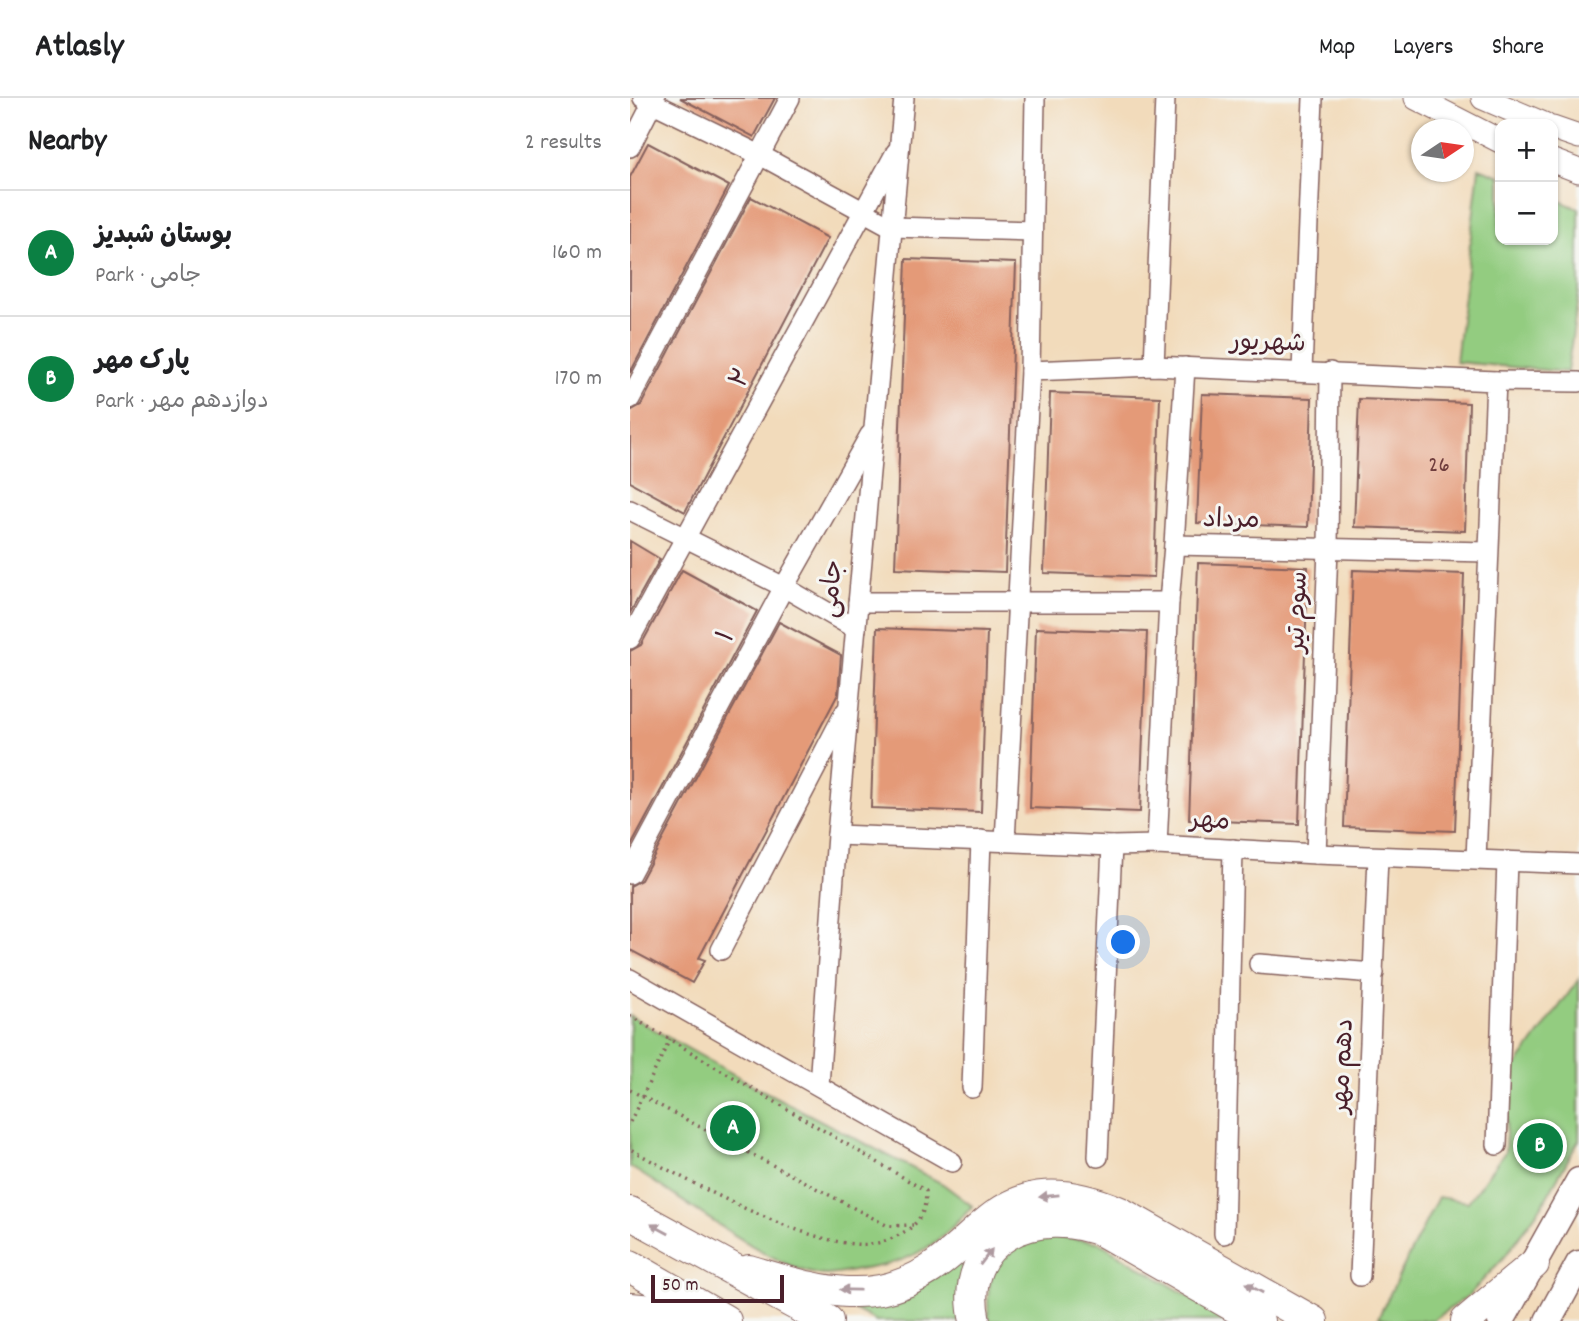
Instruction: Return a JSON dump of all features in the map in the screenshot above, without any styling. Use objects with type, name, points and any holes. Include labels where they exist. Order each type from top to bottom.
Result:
[{"type":"highway","points":[[630,1213],[827,1321]]},
{"type":"highway","points":[[630,1266],[725,1321]]},
{"type":"main road","points":[[1501,1321],[1579,1181]]},
{"type":"main road","points":[[711,1257],[808,1286],[849,1291],[879,1290],[928,1270],[1002,1209],[1030,1199],[1056,1195],[1087,1198],[1120,1213],[1313,1321]]},
{"type":"main road","points":[[975,1321],[972,1305],[973,1283],[987,1253],[1012,1233],[1054,1220],[1085,1224],[1105,1233],[1259,1321]]},
{"type":"main road","points":[[1466,1321],[1534,1264]]},
{"type":"main road","points":[[1548,1321],[1579,1264]]},
{"type":"main road","points":[[630,1308],[664,1311],[694,1321]]},
{"type":"street","points":[[630,399],[790,98]]},
{"type":"street","name":"جامی","points":[[819,1085],[837,835],[904,98]]},
{"type":"street","points":[[1005,841],[1030,371],[1035,98]]},
{"type":"street","points":[[1154,366],[1165,98]]},
{"type":"street","points":[[1302,371],[1313,98]]},
{"type":"street","points":[[1416,98],[1495,138]]},
{"type":"street","points":[[1483,98],[1513,105],[1536,119]]},
{"type":"street","points":[[630,147],[650,100],[760,155],[892,227],[1032,231]]},
{"type":"street","points":[[1558,130],[1579,137]]},
{"type":"street","name":"۲","points":[[630,639],[900,144]]},
{"type":"street","points":[[1558,163],[1579,172]]},
{"type":"street","name":"شهریور","points":[[1030,371],[1154,366],[1496,381],[1579,382]]},
{"type":"street","points":[[1174,545],[1185,367]]},
{"type":"street","name":"سوم تیر","points":[[1316,855],[1328,549],[1330,372]]},
{"type":"street","points":[[1476,859],[1496,381]]},
{"type":"street","name":"۱","points":[[630,874],[784,587],[874,428]]},
{"type":"street","points":[[630,510],[784,587],[856,629]]},
{"type":"street","name":"مرداد","points":[[1157,845],[1174,545],[1487,552]]},
{"type":"street","points":[[858,602],[1169,602]]},
{"type":"street","points":[[721,950],[849,704]]},
{"type":"street","name":"مهر","points":[[837,835],[1112,846],[1157,845],[1316,855],[1579,864]]},
{"type":"street","points":[[972,1088],[981,840]]},
{"type":"street","points":[[1098,1157],[1112,846]]},
{"type":"street","points":[[1224,1234],[1233,849]]},
{"type":"street","name":"دهم مهر","points":[[1360,1276],[1378,857]]},
{"type":"street","points":[[1497,1145],[1507,861]]},
{"type":"street","points":[[1259,964],[1374,973]]},
{"type":"street","points":[[630,979],[953,1162]]},
{"type":"path","points":[[630,1016],[926,1191],[926,1208],[915,1224],[897,1236],[871,1244],[842,1243],[792,1229],[630,1149]]},
{"type":"path","points":[[630,1122],[670,1039]]},
{"type":"path","points":[[630,1090],[888,1226],[915,1224]]},
{"type":"green space","points":[[1479,168],[1495,174],[1495,245],[1558,245],[1558,200],[1579,209],[1579,292],[1567,372],[1456,362]]},
{"type":"green space","points":[[1579,979],[1579,1140],[1543,1204],[1506,1255],[1469,1295],[1433,1320],[1393,1321],[1378,1318],[1438,1197],[1468,1202],[1505,1152],[1509,1076]]},
{"type":"green space","points":[[630,1016],[760,1089],[943,1184],[972,1206],[939,1239],[915,1255],[886,1265],[827,1275],[807,1272],[756,1248],[630,1167]]},
{"type":"green space","points":[[1042,1235],[1098,1242],[1230,1321],[989,1321],[989,1289],[997,1267],[1014,1250]]},
{"type":"green space","points":[[966,1260],[958,1286],[962,1321],[876,1321],[844,1304]]},
{"type":"building","points":[[680,98],[775,98],[754,137]]},
{"type":"building","points":[[648,143],[729,186],[630,373],[630,177]]},
{"type":"building","points":[[751,197],[828,238],[685,512],[630,482],[630,411],[641,405]]},
{"type":"building","points":[[906,259],[1016,263],[1005,572],[895,568]]},
{"type":"building","points":[[1050,393],[1160,397],[1154,577],[1044,573]]},
{"type":"building","points":[[1202,394],[1312,398],[1308,527],[1197,523]]},
{"type":"building","points":[[1359,399],[1469,403],[1465,531],[1354,527]]},
{"type":"building","points":[[630,541],[660,559],[630,613]]},
{"type":"building","points":[[1198,563],[1308,567],[1299,824],[1189,820]]},
{"type":"building","points":[[682,570],[757,611],[630,848],[630,651],[641,645]]},
{"type":"building","points":[[1353,570],[1464,574],[1455,831],[1344,827]]},
{"type":"building","points":[[779,622],[841,655],[838,694],[699,958],[705,960],[692,983],[630,950],[630,886],[641,880]]},
{"type":"building","points":[[877,628],[987,632],[981,812],[871,808]]},
{"type":"building","points":[[1036,628],[1147,632],[1140,812],[1030,808]]},
{"type":"place","name":"بوستان شبدیز","points":[[733,1128]]},
{"type":"place","name":"پارک مهر","points":[[1540,1146]]}]
